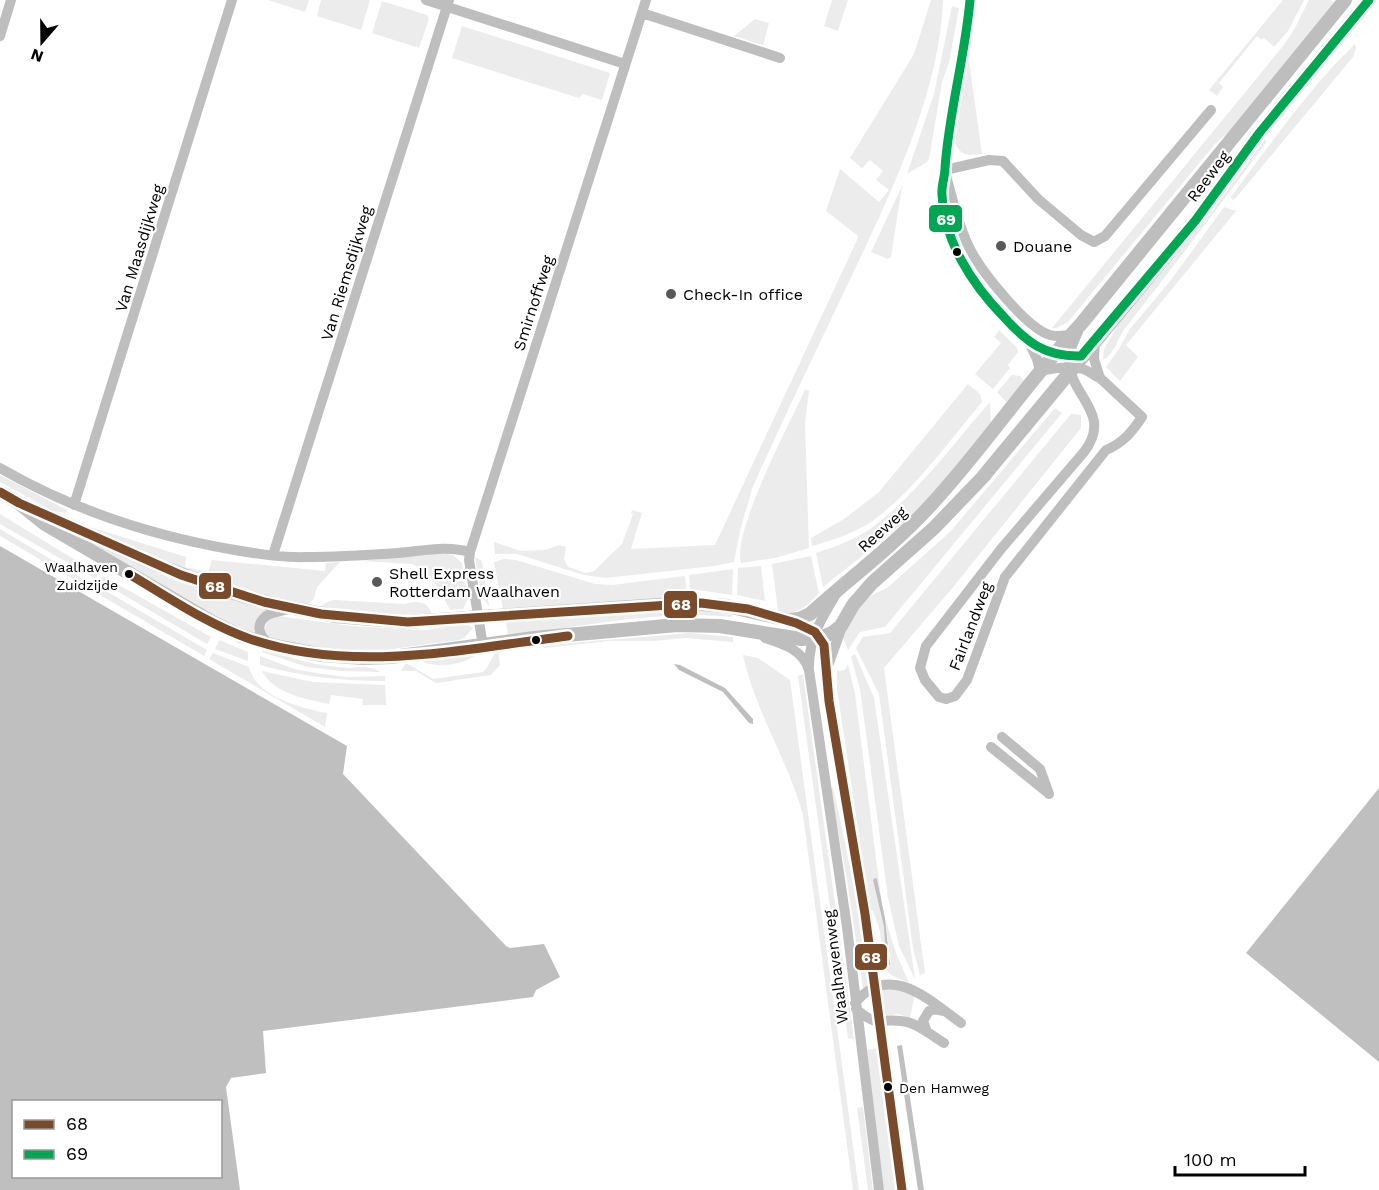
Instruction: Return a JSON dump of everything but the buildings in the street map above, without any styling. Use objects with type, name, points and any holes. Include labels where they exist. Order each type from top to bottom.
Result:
[{"type":"main road","name":"Reeweg","points":[[783,619],[800,619],[809,615],[892,543],[929,507],[1345,0]]},
{"type":"main road","name":"Reeweg","points":[[814,637],[836,630],[861,593],[962,500],[1074,361],[1195,220],[1260,132],[1368,0]]},
{"type":"main road","points":[[0,492],[19,503],[181,575],[235,593],[292,608],[359,619],[400,622],[689,603],[727,606],[783,619]]},
{"type":"main road","points":[[19,503],[45,524],[203,618],[241,636],[322,656],[392,657],[534,639],[677,625],[720,626],[814,637]]},
{"type":"street","points":[[0,36],[11,0]]},
{"type":"street","name":"Van Maasdijkweg","points":[[74,505],[232,0]]},
{"type":"street","points":[[426,0],[448,3],[625,64]]},
{"type":"street","name":"Smirnoffweg","points":[[478,617],[469,560],[470,552],[646,0]]},
{"type":"street","points":[[970,0],[946,143],[942,197],[949,227],[962,262],[976,286],[989,301],[1028,340],[1053,355],[1074,361],[1095,377],[1100,378]]},
{"type":"street","name":"Van Riemsdijkweg","points":[[273,555],[448,3]]},
{"type":"street","points":[[642,13],[780,58]]},
{"type":"street","points":[[945,170],[989,160],[1003,161],[1030,192],[1081,235],[1094,242],[1102,239],[1211,110]]},
{"type":"street","points":[[945,170],[968,245],[988,279],[1044,332],[1059,336],[1077,328]]},
{"type":"street","name":"Reeweg","points":[[1074,361],[1077,328]]},
{"type":"street","points":[[1095,339],[1094,359],[1100,378]]},
{"type":"street","points":[[1028,340],[1040,371],[1074,361]]},
{"type":"street","points":[[1060,381],[1077,383],[1074,361]]},
{"type":"street","name":"Fairlandweg","points":[[1077,383],[1093,417],[1095,430],[1093,437],[1084,452],[1001,549],[926,646],[920,668],[925,680],[939,697],[946,699],[955,696],[967,680],[1005,577],[1106,450],[1119,445],[1131,434],[1142,417],[1100,378]]},
{"type":"street","points":[[0,468],[51,495],[120,522],[160,535],[212,546],[304,557],[446,548],[470,552]]},
{"type":"street","name":"Reeweg","points":[[808,663],[814,637],[839,589]]},
{"type":"street","points":[[275,646],[263,639],[260,633],[261,623],[271,614],[292,608]]},
{"type":"street","points":[[478,617],[483,646]]},
{"type":"street","name":"Reeweg","points":[[829,658],[846,617]]},
{"type":"street","points":[[783,619],[803,626],[824,645],[829,658],[827,675],[831,717],[865,914],[902,1190]]},
{"type":"street","points":[[720,626],[778,642],[796,651],[808,663]]},
{"type":"street","name":"Waalhavenweg","points":[[808,663],[847,927],[879,1190]]},
{"type":"street","points":[[992,747],[1048,794],[1040,770],[1002,737]]},
{"type":"street","points":[[872,966],[880,977],[891,984],[918,992],[954,1017],[938,1009],[928,1011],[923,1021],[927,1032]]},
{"type":"street","points":[[891,984],[875,986],[856,1006],[866,1018],[880,1022],[901,1020],[944,1043]]},
{"type":"shaded area","points":[[268,0],[309,0],[305,12]]},
{"type":"shaded area","points":[[321,0],[370,0],[361,30],[317,16]]},
{"type":"shaded area","points":[[832,0],[848,0],[838,31],[824,26]]},
{"type":"shaded area","points":[[931,0],[943,0],[940,34],[933,68],[913,137],[885,204],[752,489],[734,562],[606,578],[584,575],[517,554],[495,554],[494,542],[521,551],[545,550],[559,545],[566,547],[564,559],[568,567],[586,573],[594,571],[622,544],[633,514],[632,510],[642,513],[631,549],[715,545],[857,240],[858,236],[826,211],[840,169],[879,202],[889,190],[876,180],[883,171],[870,160],[862,168],[850,158],[914,54]]},
{"type":"shaded area","points":[[1283,0],[1304,0],[1288,31],[1274,47],[1264,38],[1262,40],[1257,36],[1219,83],[1223,87],[1217,96],[1209,90]]},
{"type":"shaded area","points":[[1309,0],[1330,0],[1334,3],[1232,129],[1215,144],[1068,322],[1052,328],[1283,46]]},
{"type":"shaded area","points":[[382,1],[427,15],[429,19],[419,48],[372,33]]},
{"type":"shaded area","points":[[952,6],[959,8],[949,63],[942,82],[929,159],[907,174],[934,94]]},
{"type":"shaded area","points":[[755,19],[769,23],[763,45],[734,36]]},
{"type":"shaded area","points":[[462,26],[610,73],[602,100],[583,94],[579,98],[452,58]]},
{"type":"shaded area","points":[[1355,44],[1353,57],[1232,200],[1231,197],[1290,118]]},
{"type":"shaded area","points":[[968,54],[982,154],[968,155],[957,147],[955,130],[958,101]]},
{"type":"shaded area","points":[[1265,139],[1267,141],[1126,327],[1110,354],[1103,360],[1104,349],[1117,326],[1209,215]]},
{"type":"shaded area","points":[[902,186],[891,257],[888,259],[871,252]]},
{"type":"shaded area","points":[[1224,207],[1236,211],[1126,345],[1138,357],[1120,381],[1106,367],[1130,329],[1171,280]]},
{"type":"shaded area","points":[[999,330],[1017,348],[1018,352],[1008,365],[1010,368],[993,389],[975,374],[1001,343],[994,337]]},
{"type":"shaded area","points":[[1012,375],[1020,376],[1024,381],[1006,402],[997,392]]},
{"type":"shaded area","points":[[968,384],[980,394],[982,402],[914,483],[868,524],[841,537],[812,546],[811,538],[844,519],[879,492]]},
{"type":"shaded area","points":[[805,390],[809,391],[805,423],[809,548],[775,558],[741,563],[745,527],[753,503]]},
{"type":"shaded area","points":[[990,402],[991,423],[933,494],[903,523],[823,587],[816,553],[857,537],[887,516],[919,485]]},
{"type":"shaded area","points":[[1055,408],[1062,413],[885,627],[860,632],[848,650],[843,638],[854,613],[872,595],[887,588],[950,532]]},
{"type":"shaded area","points":[[1071,414],[1081,415],[1081,428],[954,586],[884,668],[925,973],[920,975],[913,948],[879,694],[856,648],[863,637],[890,633]]},
{"type":"shaded area","points":[[0,475],[67,510],[66,513],[53,511],[0,482]]},
{"type":"shaded area","points":[[0,514],[98,574],[96,579],[0,524]]},
{"type":"shaded area","points":[[94,528],[186,557],[185,567],[208,572],[212,560],[325,571],[326,563],[340,562],[317,587],[314,599],[307,605],[225,584],[94,531]]},
{"type":"shaded area","points":[[0,529],[94,585],[92,590],[0,536]]},
{"type":"shaded area","points":[[80,536],[267,609],[259,616],[253,634],[212,617],[78,539]]},
{"type":"shaded area","points":[[0,546],[347,746],[343,774],[506,946],[510,948],[544,944],[560,977],[536,990],[533,997],[263,1031],[266,1073],[231,1078],[226,1087],[240,1190],[0,1190]]},
{"type":"shaded area","points":[[441,553],[453,555],[462,563],[468,599],[463,609],[450,610],[430,577],[412,564],[362,561]]},
{"type":"shaded area","points":[[811,556],[819,593],[801,609],[791,612],[778,611],[772,564]]},
{"type":"shaded area","points":[[475,557],[482,561],[489,607],[481,595]]},
{"type":"shaded area","points":[[504,559],[516,560],[595,584],[612,585],[684,576],[687,595],[503,610],[494,562]]},
{"type":"shaded area","points":[[761,566],[765,601],[737,595],[738,568]]},
{"type":"shaded area","points":[[733,569],[732,595],[690,589],[689,575]]},
{"type":"shaded area","points":[[103,576],[211,637],[207,644],[100,581]]},
{"type":"shaded area","points":[[99,587],[207,650],[204,656],[95,592]]},
{"type":"shaded area","points":[[334,600],[405,604],[417,602],[428,606],[432,614],[383,614],[321,607]]},
{"type":"shaded area","points":[[666,609],[732,612],[732,617],[704,615],[648,617],[508,637],[506,621]]},
{"type":"shaded area","points":[[277,616],[352,626],[424,630],[467,624],[473,628],[459,640],[399,648],[374,654],[340,653],[270,639],[264,631],[268,620]]},
{"type":"shaded area","points":[[689,633],[733,637],[733,642],[685,638],[610,641],[544,648],[543,646],[580,642]]},
{"type":"shaded area","points":[[219,640],[248,652],[248,661],[215,649]]},
{"type":"shaded area","points":[[263,648],[316,664],[369,668],[380,672],[307,667],[262,652]]},
{"type":"shaded area","points":[[498,648],[500,665],[491,675],[436,683],[416,671],[401,671],[405,664],[408,664],[433,679],[483,672]]},
{"type":"shaded area","points":[[475,651],[474,656],[469,659],[449,665],[429,664],[423,662],[422,658]]},
{"type":"shaded area","points":[[213,653],[249,667],[260,686],[281,699],[327,713],[325,727],[209,659]]},
{"type":"shaded area","points":[[855,654],[874,698],[915,979],[899,946],[888,898],[860,689],[851,657]]},
{"type":"shaded area","points":[[743,655],[758,658],[790,680],[859,1190],[853,1190],[803,815],[789,775],[755,696]]},
{"type":"shaded area","points":[[260,656],[294,669],[346,677],[385,676],[385,681],[338,679],[292,673],[260,665]]},
{"type":"shaded area","points":[[674,664],[725,688],[753,719],[753,724],[749,723],[723,692],[679,670]]},
{"type":"shaded area","points":[[848,664],[855,694],[882,905],[877,879],[873,880],[884,927],[886,963],[891,963],[885,918],[896,953],[909,983],[888,972],[880,964],[878,958],[881,935],[873,911],[870,910],[837,689],[837,671],[845,670]]},
{"type":"shaded area","points":[[262,671],[313,682],[385,685],[386,705],[362,705],[363,699],[331,695],[329,704],[301,697],[274,685]]},
{"type":"shaded area","points":[[803,674],[854,1039],[848,1038],[798,676]]},
{"type":"shaded area","points":[[830,788],[833,788],[844,836],[870,983],[863,989],[847,880]]},
{"type":"shaded area","points":[[1379,788],[1379,1062],[1246,953]]},
{"type":"shaded area","points":[[875,878],[885,918],[890,965],[886,963],[884,927],[873,880]]},
{"type":"shaded area","points":[[897,988],[915,993],[910,1018],[898,1014],[883,1016],[880,989]]},
{"type":"shaded area","points":[[902,1045],[924,1190],[918,1190],[897,1046]]},
{"type":"shaded area","points":[[879,1048],[897,1190],[884,1190],[865,1050]]},
{"type":"shaded area","points":[[863,1107],[873,1190],[868,1190],[857,1108]]},
{"type":"transit line","name":"69","points":[[970,0],[942,188],[948,229],[971,276],[1011,325],[1037,346],[1068,356],[1081,356],[1195,221],[1260,132],[1369,0]]},
{"type":"transit line","name":"68","points":[[0,492],[19,503],[181,575],[264,602],[321,614],[408,622],[701,603],[748,609],[796,623],[815,632],[824,645],[829,701],[865,914],[902,1190]]},
{"type":"transit line","name":"68","points":[[129,574],[188,610],[234,633],[289,649],[328,655],[408,656],[568,636]]},
{"type":"place","name":"Douane","points":[[1001,246]]},
{"type":"place","name":"Check-In office","points":[[671,294]]},
{"type":"place","name":"Waalhaven Zuidzijde","points":[[129,574]]},
{"type":"place","name":"Shell Express Rotterdam Waalhaven","points":[[377,582]]},
{"type":"place","name":"Den Hamweg","points":[[888,1087]]}]
